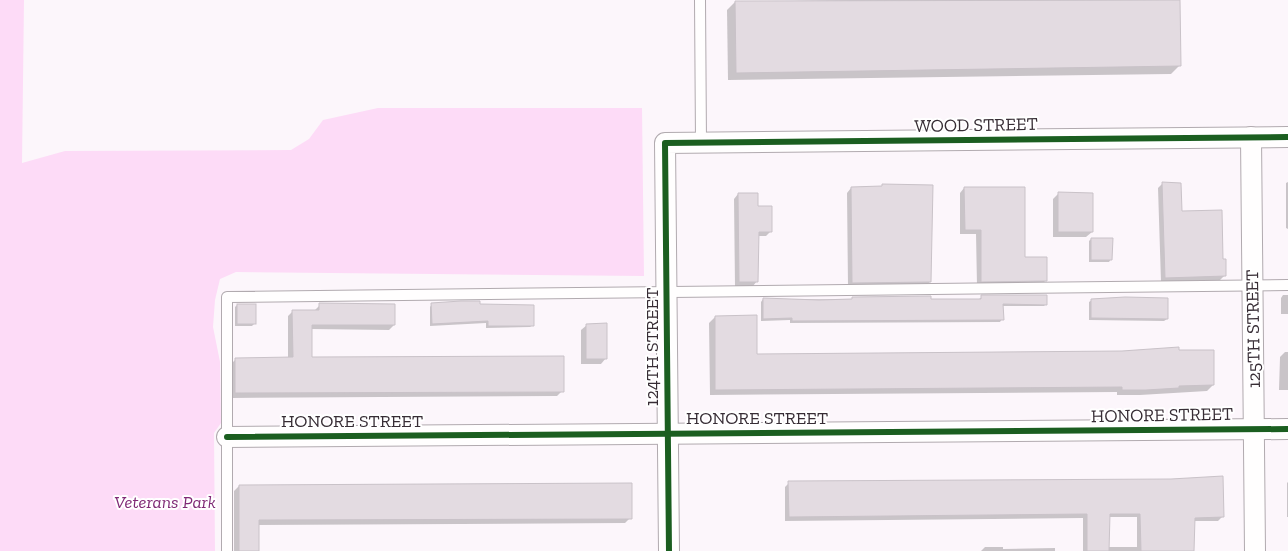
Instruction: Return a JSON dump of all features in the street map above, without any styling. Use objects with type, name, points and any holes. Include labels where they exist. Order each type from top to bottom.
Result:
[{"type":"street","name":"125TH STREET","points":[[1251,137],[1255,551]]},
{"type":"street","name":"WOOD STREET","points":[[665,143],[1288,137]]},
{"type":"street","name":"124TH STREET","points":[[665,143],[669,551]]},
{"type":"street","name":"HONORE STREET","points":[[227,437],[1288,429]]},
{"type":"lane","points":[[700,0],[701,142]]},
{"type":"lane","points":[[227,551],[227,297],[1288,285]]},
{"type":"green space","name":"Veterans Park","points":[[0,0],[24,0],[22,163],[65,151],[291,150],[309,139],[323,120],[378,108],[642,108],[644,276],[236,272],[220,279],[215,300],[213,327],[220,362],[221,423],[214,433],[215,551],[0,551]]},
{"type":"building","points":[[1180,0],[1181,66],[736,73],[735,1]]},
{"type":"building","points":[[1162,182],[1181,183],[1182,211],[1222,210],[1223,259],[1226,259],[1226,276],[1165,278]]},
{"type":"building","points":[[882,184],[933,185],[931,282],[852,283],[851,187],[882,186]]},
{"type":"building","points":[[964,187],[1025,187],[1025,257],[1047,257],[1047,281],[981,282],[981,230],[965,230]]},
{"type":"building","points":[[1058,192],[1093,193],[1093,232],[1058,232]]},
{"type":"building","points":[[738,193],[758,193],[758,206],[772,206],[772,232],[759,232],[758,282],[739,282]]},
{"type":"building","points":[[1091,238],[1113,238],[1112,260],[1091,260]]},
{"type":"building","points":[[981,295],[1047,295],[1047,305],[1003,304],[1004,320],[792,321],[792,318],[763,319],[763,298],[819,300],[852,299],[852,297],[931,296],[931,299],[981,299]]},
{"type":"building","points":[[1125,297],[1168,298],[1168,319],[1091,318],[1091,299]]},
{"type":"building","points":[[480,301],[480,304],[534,305],[534,326],[488,326],[488,321],[432,324],[431,303]]},
{"type":"building","points":[[319,303],[395,304],[395,325],[312,325],[312,357],[564,356],[564,392],[235,393],[235,358],[293,357],[292,310],[319,310]]},
{"type":"building","points":[[237,304],[256,304],[256,324],[237,324]]},
{"type":"building","points":[[757,315],[757,354],[1122,351],[1179,347],[1179,350],[1214,350],[1214,385],[1179,386],[1179,388],[1146,390],[1122,390],[1122,387],[715,390],[715,316]]},
{"type":"building","points":[[607,323],[607,359],[586,359],[586,324]]},
{"type":"building","points":[[1223,476],[1224,517],[1195,518],[1194,551],[1141,551],[1140,514],[1110,514],[1109,551],[1087,551],[1087,514],[789,517],[788,481],[1171,479]]},
{"type":"building","points":[[632,483],[632,519],[259,520],[259,551],[239,551],[239,485]]},
{"type":"cycle path","points":[[669,551],[665,143],[1288,137]]},
{"type":"cycle path","points":[[227,437],[1288,429]]}]
